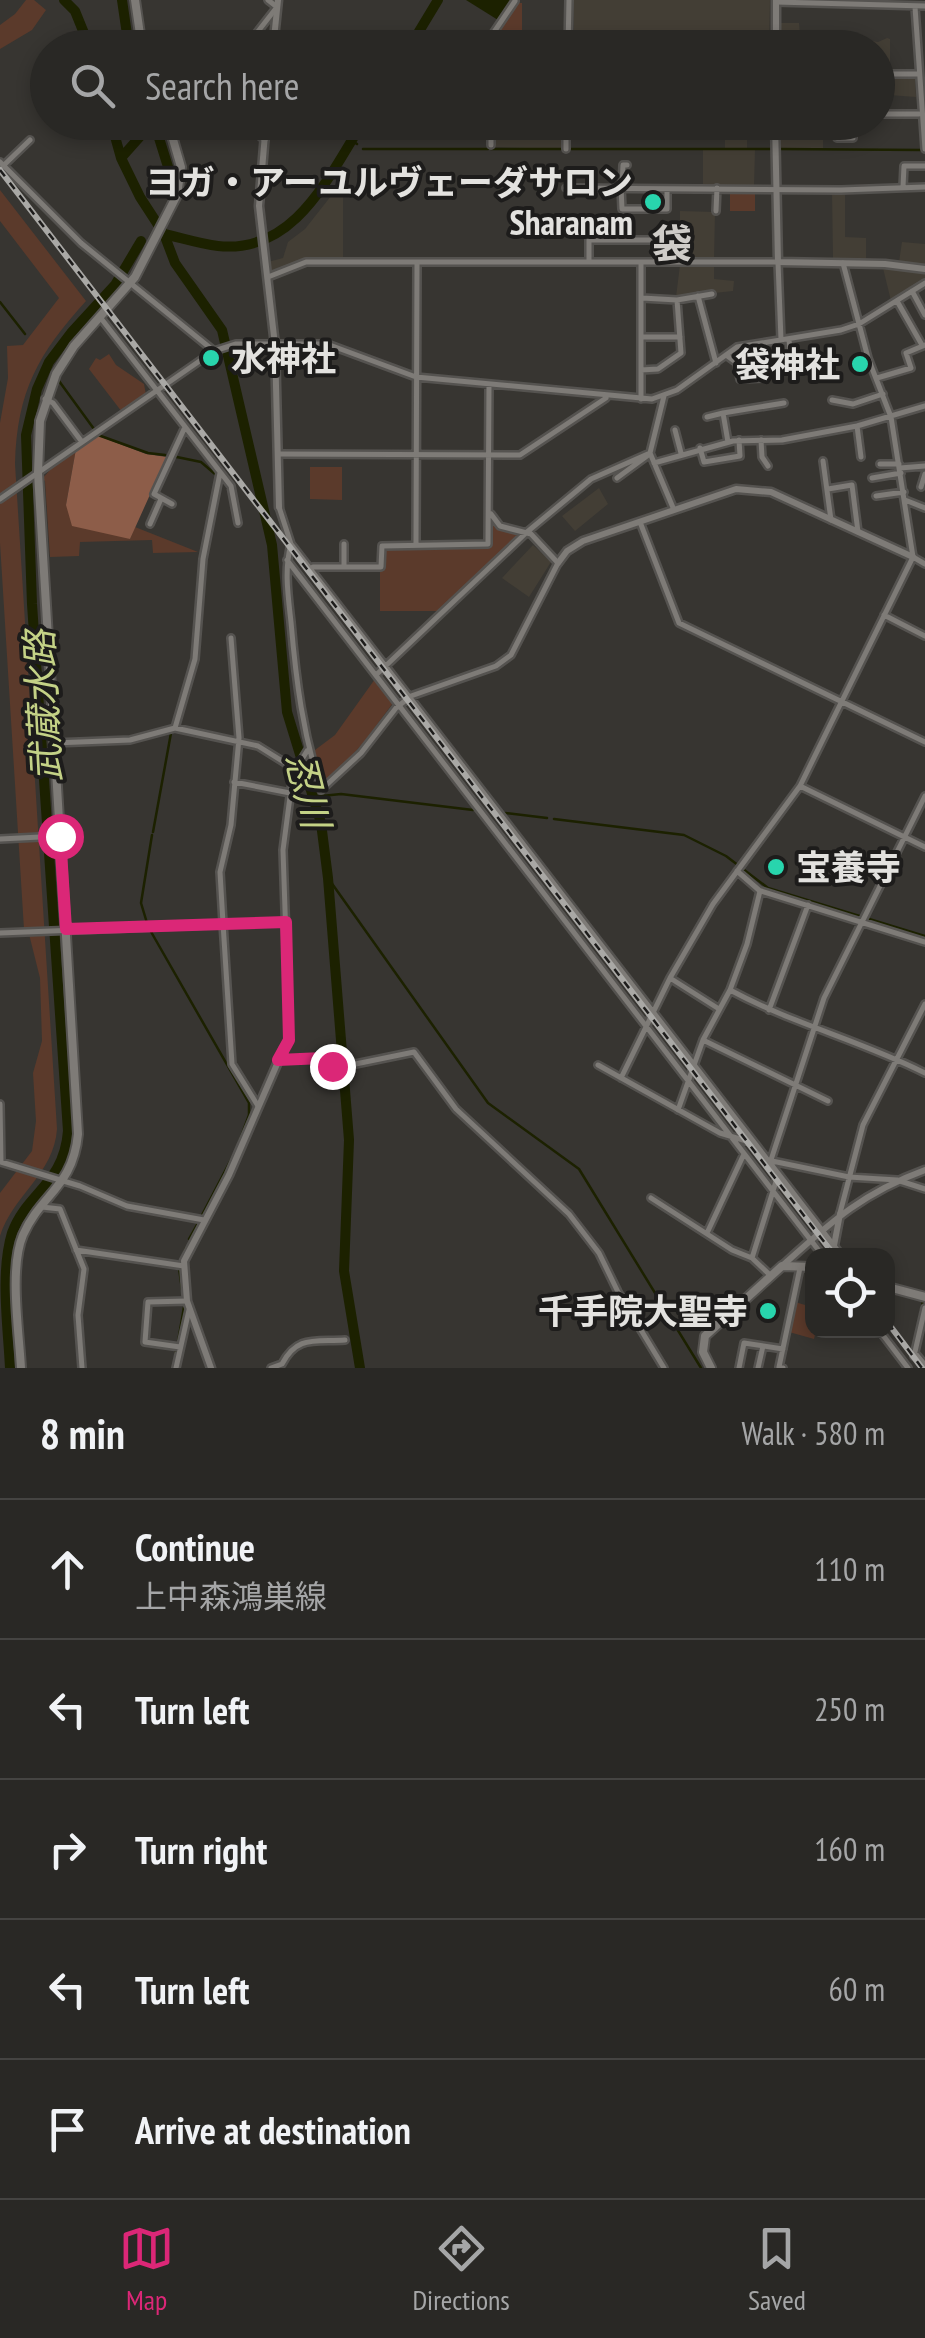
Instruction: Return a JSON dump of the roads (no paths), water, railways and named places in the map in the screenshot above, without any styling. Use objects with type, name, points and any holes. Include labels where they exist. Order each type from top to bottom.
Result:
[{"type":"main road","points":[[134,0],[140,30]]},
{"type":"main road","points":[[22,1368],[18,1252],[27,1226],[74,1160],[78,1134],[35,475],[38,437],[45,399],[62,362],[152,248],[180,190],[182,173],[173,140]]},
{"type":"main road","points":[[711,1368],[702,1352],[702,1340],[782,1266],[805,1266]]},
{"type":"main road","points":[[895,1289],[924,1296]]},
{"type":"street","points":[[268,0],[278,4]]},
{"type":"street","points":[[495,30],[515,0]]},
{"type":"street","points":[[568,0],[569,30]]},
{"type":"street","points":[[776,30],[776,1],[897,2],[925,6]]},
{"type":"street","points":[[258,30],[278,4]]},
{"type":"street","points":[[275,30],[278,4]]},
{"type":"street","points":[[915,7],[921,36],[925,149]]},
{"type":"street","points":[[895,75],[921,77]]},
{"type":"street","points":[[895,114],[921,114]]},
{"type":"street","points":[[30,140],[2,164],[80,243],[217,350]]},
{"type":"street","points":[[264,140],[260,225],[275,345],[279,506],[291,544],[836,1248]]},
{"type":"street","points":[[491,140],[491,145]]},
{"type":"street","points":[[566,140],[566,150]]},
{"type":"street","points":[[776,140],[778,262],[785,340],[793,378]]},
{"type":"street","points":[[623,165],[622,208],[667,209],[668,188]]},
{"type":"street","points":[[903,188],[904,166],[925,166]]},
{"type":"street","points":[[566,188],[925,187]]},
{"type":"street","points":[[716,211],[717,188]]},
{"type":"street","points":[[588,262],[589,240],[668,240],[668,262]]},
{"type":"street","points":[[265,278],[306,262],[778,262],[925,269]]},
{"type":"street","points":[[416,546],[417,262]]},
{"type":"street","points":[[641,262],[641,399]]},
{"type":"street","points":[[620,1078],[670,978],[737,871],[800,786],[913,558],[891,418],[843,263]]},
{"type":"street","points":[[0,499],[217,350],[236,344],[327,344],[416,377],[641,399],[664,396],[748,343],[785,340],[859,324],[925,283]]},
{"type":"street","points":[[912,291],[925,315]]},
{"type":"street","points":[[642,298],[677,300],[712,294]]},
{"type":"street","points":[[698,296],[716,363]]},
{"type":"street","points":[[642,370],[658,368],[681,353],[677,300]]},
{"type":"street","points":[[877,378],[910,368],[906,353],[923,345],[897,301]]},
{"type":"street","points":[[100,317],[232,486],[238,523]]},
{"type":"street","points":[[642,336],[680,337]]},
{"type":"street","points":[[726,355],[737,363],[740,379],[763,378]]},
{"type":"street","points":[[489,384],[488,509],[500,526],[527,532],[558,563]]},
{"type":"street","points":[[832,400],[853,404],[883,394]]},
{"type":"street","points":[[664,396],[651,453],[674,510]]},
{"type":"street","points":[[278,454],[520,455],[608,397]]},
{"type":"street","points":[[45,399],[82,442]]},
{"type":"street","points":[[706,417],[784,403]]},
{"type":"street","points":[[654,463],[728,442],[797,438],[857,426],[925,406]]},
{"type":"street","points":[[723,413],[728,442]]},
{"type":"street","points":[[857,426],[861,457]]},
{"type":"street","points":[[172,504],[154,494],[185,427]]},
{"type":"street","points":[[674,430],[681,454]]},
{"type":"street","points":[[700,448],[704,462],[740,456],[739,440]]},
{"type":"street","points":[[760,440],[762,457],[768,466]]},
{"type":"street","points":[[617,478],[651,453]]},
{"type":"street","points":[[376,675],[527,532],[590,479],[651,453]]},
{"type":"street","points":[[823,462],[831,520]]},
{"type":"street","points":[[880,464],[900,469]]},
{"type":"street","points":[[872,478],[925,466]]},
{"type":"street","points":[[175,728],[196,659],[202,559],[220,472]]},
{"type":"street","points":[[921,487],[925,474]]},
{"type":"street","points":[[828,489],[852,485],[858,532]]},
{"type":"street","points":[[291,544],[286,560],[297,693],[306,752],[322,790],[361,753],[399,704],[411,696],[496,666],[511,656],[558,563],[566,551],[583,541],[736,489],[752,488],[772,492],[925,564]]},
{"type":"street","points":[[876,496],[905,496],[925,508]]},
{"type":"street","points":[[150,524],[161,499]]},
{"type":"street","points":[[312,568],[382,566],[382,546],[487,546],[491,514]]},
{"type":"street","points":[[640,522],[679,623],[925,742]]},
{"type":"street","points":[[344,544],[344,567]]},
{"type":"street","points":[[286,560],[817,1248]]},
{"type":"street","points":[[884,615],[925,636]]},
{"type":"street","points":[[231,638],[238,742],[230,831],[220,872],[232,1064],[258,1106]]},
{"type":"street","points":[[54,743],[130,740],[175,728],[261,747],[295,769]]},
{"type":"street","points":[[212,1368],[188,1305],[184,1266],[289,1040],[284,850],[295,769],[306,752]]},
{"type":"street","points":[[234,782],[290,794]]},
{"type":"street","points":[[800,786],[925,847]]},
{"type":"street","points":[[771,1162],[824,998],[925,796]]},
{"type":"street","points":[[0,839],[58,836]]},
{"type":"street","points":[[737,871],[760,890],[925,942]]},
{"type":"street","points":[[678,1110],[703,1040],[730,990],[747,944],[760,890]]},
{"type":"street","points":[[769,1010],[808,904]]},
{"type":"street","points":[[0,933],[286,922]]},
{"type":"street","points":[[670,978],[719,1009]]},
{"type":"street","points":[[730,990],[769,1010],[897,1058],[925,1073]]},
{"type":"street","points":[[833,1248],[870,1108],[925,1004]]},
{"type":"street","points":[[703,1040],[828,1101]]},
{"type":"street","points":[[278,1060],[323,1058],[336,1068],[414,1052],[474,1128],[568,1214],[599,1253],[664,1368]]},
{"type":"street","points":[[598,1066],[720,1133],[756,1144]]},
{"type":"street","points":[[0,1104],[1,1162],[104,1194],[127,1206],[204,1220]]},
{"type":"street","points":[[707,1233],[745,1154]]},
{"type":"street","points":[[771,1162],[849,1177],[897,1180],[925,1189]]},
{"type":"street","points":[[782,1266],[840,1213],[897,1180],[925,1170]]},
{"type":"street","points":[[752,1258],[778,1174]]},
{"type":"street","points":[[651,1198],[752,1258],[770,1275]]},
{"type":"street","points":[[42,1207],[60,1209],[84,1269],[78,1315],[82,1368]]},
{"type":"street","points":[[76,1250],[184,1266]]},
{"type":"street","points":[[780,1368],[801,1266]]},
{"type":"street","points":[[180,1346],[145,1342],[148,1302],[188,1305]]},
{"type":"street","points":[[176,1368],[188,1305]]},
{"type":"street","points":[[925,1308],[915,1354],[925,1366]]},
{"type":"street","points":[[885,1338],[908,1368]]},
{"type":"street","points":[[270,1368],[282,1364],[288,1350],[296,1344],[345,1340]]},
{"type":"street","points":[[739,1368],[744,1343],[782,1349]]},
{"type":"street","points":[[758,1368],[763,1346]]},
{"type":"waterway","points":[[64,0],[75,11],[83,30]]},
{"type":"waterway","name":"武蔵水路","points":[[122,0],[126,30]]},
{"type":"waterway","points":[[420,30],[438,0]]},
{"type":"waterway","name":"忍川","points":[[116,140],[121,158],[164,234],[175,263],[222,330],[272,545],[287,712],[321,823],[328,878],[349,1140],[344,1271],[360,1368]]},
{"type":"waterway","points":[[121,158],[137,140]]},
{"type":"waterway","name":"武蔵水路","points":[[160,140],[169,170],[164,193]]},
{"type":"waterway","points":[[351,140],[357,144]]},
{"type":"waterway","points":[[164,234],[218,246],[245,245],[268,238],[306,208],[352,140]]},
{"type":"waterway","points":[[363,149],[488,149]]},
{"type":"waterway","points":[[491,149],[564,149]]},
{"type":"waterway","points":[[567,149],[770,149]]},
{"type":"waterway","points":[[779,149],[923,150]]},
{"type":"waterway","name":"武蔵水路","points":[[10,1368],[8,1249],[19,1219],[60,1164],[68,1131],[32,604],[26,435],[37,389],[49,362],[115,285],[141,241]]},
{"type":"waterway","points":[[0,302],[25,334]]},
{"type":"waterway","points":[[59,381],[94,429]]},
{"type":"waterway","points":[[98,435],[165,455]]},
{"type":"waterway","points":[[172,456],[201,462],[215,474]]},
{"type":"waterway","points":[[200,568],[206,531]]},
{"type":"waterway","points":[[153,832],[171,733]]},
{"type":"waterway","points":[[312,797],[341,794],[473,810]]},
{"type":"waterway","points":[[505,813],[547,818]]},
{"type":"waterway","points":[[554,819],[684,835],[726,856],[768,888],[925,936]]},
{"type":"waterway","points":[[147,923],[141,903],[152,835]]},
{"type":"waterway","points":[[328,878],[488,1103],[579,1169],[701,1368]]},
{"type":"waterway","points":[[150,930],[249,1103],[249,1115],[238,1145]]},
{"type":"waterway","points":[[202,1215],[235,1152]]},
{"type":"waterway","points":[[189,1239],[198,1223]]},
{"type":"waterway","points":[[180,1263],[186,1248]]},
{"type":"waterway","points":[[179,1268],[183,1296]]},
{"type":"waterway","points":[[914,1344],[923,1301]]},
{"type":"waterway","points":[[178,1342],[184,1307]]},
{"type":"waterway","points":[[174,1367],[176,1350]]},
{"type":"railway","points":[[0,170],[829,1248]]},
{"type":"railway","points":[[895,1332],[922,1368]]},
{"type":"place","name":"ヨガ・アーユルヴェーダサロン Sharanam","points":[[653,202]]},
{"type":"place","name":"水神社","points":[[211,358]]},
{"type":"place","name":"袋神社","points":[[860,364]]},
{"type":"place","name":"宝養寺","points":[[776,867]]},
{"type":"place","name":"千手院大聖寺","points":[[768,1311]]},
{"type":"district","name":"袋","points":[[672,243]]}]
